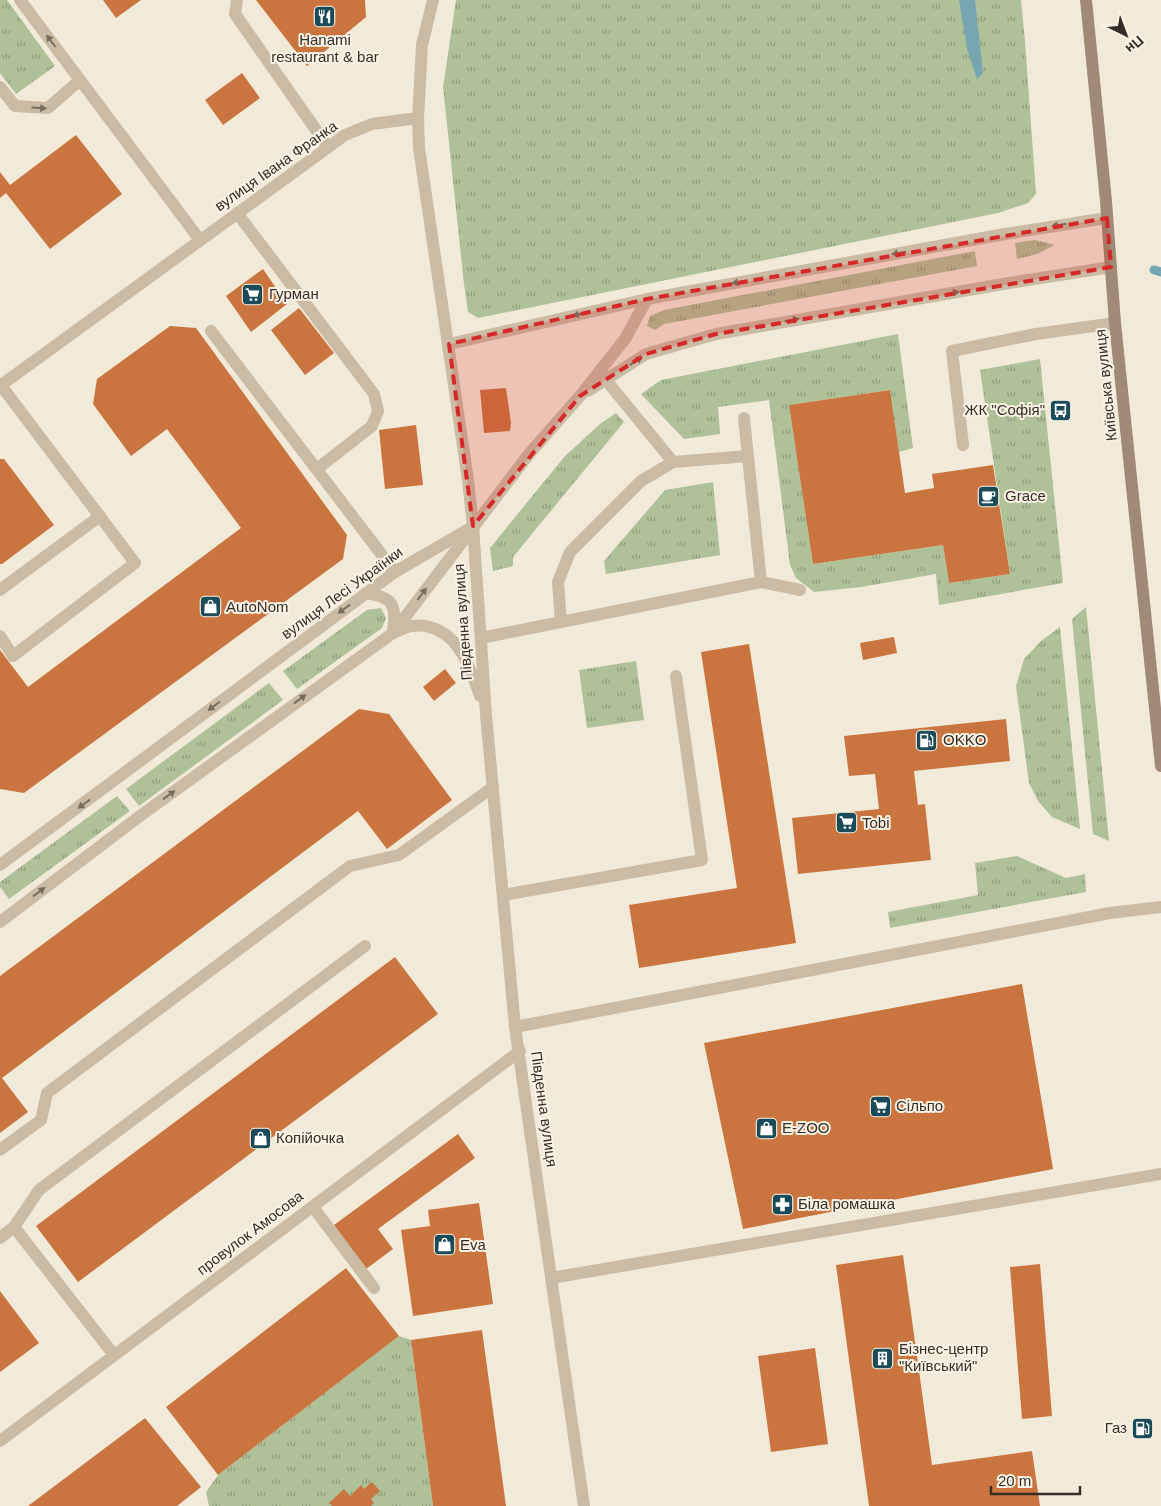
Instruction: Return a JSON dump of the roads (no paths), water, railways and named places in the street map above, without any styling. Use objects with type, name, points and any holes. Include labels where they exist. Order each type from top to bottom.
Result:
[{"type":"main road","name":"Київська вулиця","points":[[1086,0],[1115,323],[1161,766]]},
{"type":"street","points":[[20,0],[200,240]]},
{"type":"street","points":[[237,0],[235,14],[328,147]]},
{"type":"street","points":[[433,0],[422,45],[418,118],[419,148],[465,451],[473,526]]},
{"type":"street","points":[[0,87],[15,106],[48,108],[80,80]]},
{"type":"street","name":"вулиця Івана Франка","points":[[0,385],[345,135],[372,124],[418,118]]},
{"type":"street","points":[[237,213],[374,394],[378,412],[372,426],[317,469]]},
{"type":"street","points":[[449,344],[647,299],[1005,234],[1107,218]]},
{"type":"street","points":[[580,396],[646,354],[716,334],[1111,267]]},
{"type":"street","points":[[0,922],[148,810],[393,633],[529,454],[580,396],[625,340],[647,299]]},
{"type":"street","points":[[964,445],[952,351],[1036,334],[1115,323]]},
{"type":"street","points":[[211,331],[395,572]]},
{"type":"street","points":[[606,380],[673,462]]},
{"type":"street","points":[[0,385],[135,563],[13,656],[0,636]]},
{"type":"street","points":[[744,418],[760,582]]},
{"type":"street","points":[[561,622],[558,582],[570,552],[641,481],[673,462],[748,456]]},
{"type":"street","points":[[0,590],[100,516]]},
{"type":"street","name":"вулиця Лесі Українки","points":[[1,863],[395,572],[473,526]]},
{"type":"street","name":"Південна вулиця","points":[[473,526],[486,715],[515,1027],[520,1051],[584,1506]]},
{"type":"street","points":[[480,638],[760,582],[800,590]]},
{"type":"street","points":[[366,593],[381,595],[392,604],[395,616],[393,633]]},
{"type":"street","name":"Південна вулиця","points":[[393,633],[409,626],[424,626],[441,631],[458,646],[470,668],[486,715]]},
{"type":"street","points":[[503,895],[702,860],[676,676]]},
{"type":"street","points":[[0,1150],[41,1120],[47,1093],[350,866],[399,855],[493,787]]},
{"type":"street","points":[[515,1027],[1110,913],[1161,907]]},
{"type":"street","points":[[0,1238],[14,1228],[39,1190],[365,946]]},
{"type":"street","name":"провулок Амосова","points":[[0,1441],[520,1051]]},
{"type":"street","points":[[551,1278],[1161,1174]]},
{"type":"street","points":[[313,1207],[374,1288]]},
{"type":"street","points":[[14,1228],[114,1355]]},
{"type":"water","points":[[959,0],[975,0],[983,73],[977,79],[967,49]]},
{"type":"waterway","points":[[1154,270],[1161,272]]},
{"type":"place","name":"Hanami restaurant & bar","points":[[325,17]]},
{"type":"place","name":"Гурман","points":[[253,294]]},
{"type":"place","name":"ЖК \"Софія\"","points":[[1061,410]]},
{"type":"place","name":"Grace","points":[[989,496]]},
{"type":"place","name":"AutoNom","points":[[210,607]]},
{"type":"place","name":"OKKO","points":[[927,740]]},
{"type":"place","name":"Tobi","points":[[846,823]]},
{"type":"place","name":"Сільпо","points":[[880,1106]]},
{"type":"place","name":"E-ZOO","points":[[766,1128]]},
{"type":"place","name":"Копійочка","points":[[260,1138]]},
{"type":"place","name":"Біла ромашка","points":[[782,1204]]},
{"type":"place","name":"Eva","points":[[444,1245]]},
{"type":"place","name":"Бізнес-центр \"Київський\"","points":[[883,1358]]},
{"type":"place","name":"Газ","points":[[1143,1428]]}]
